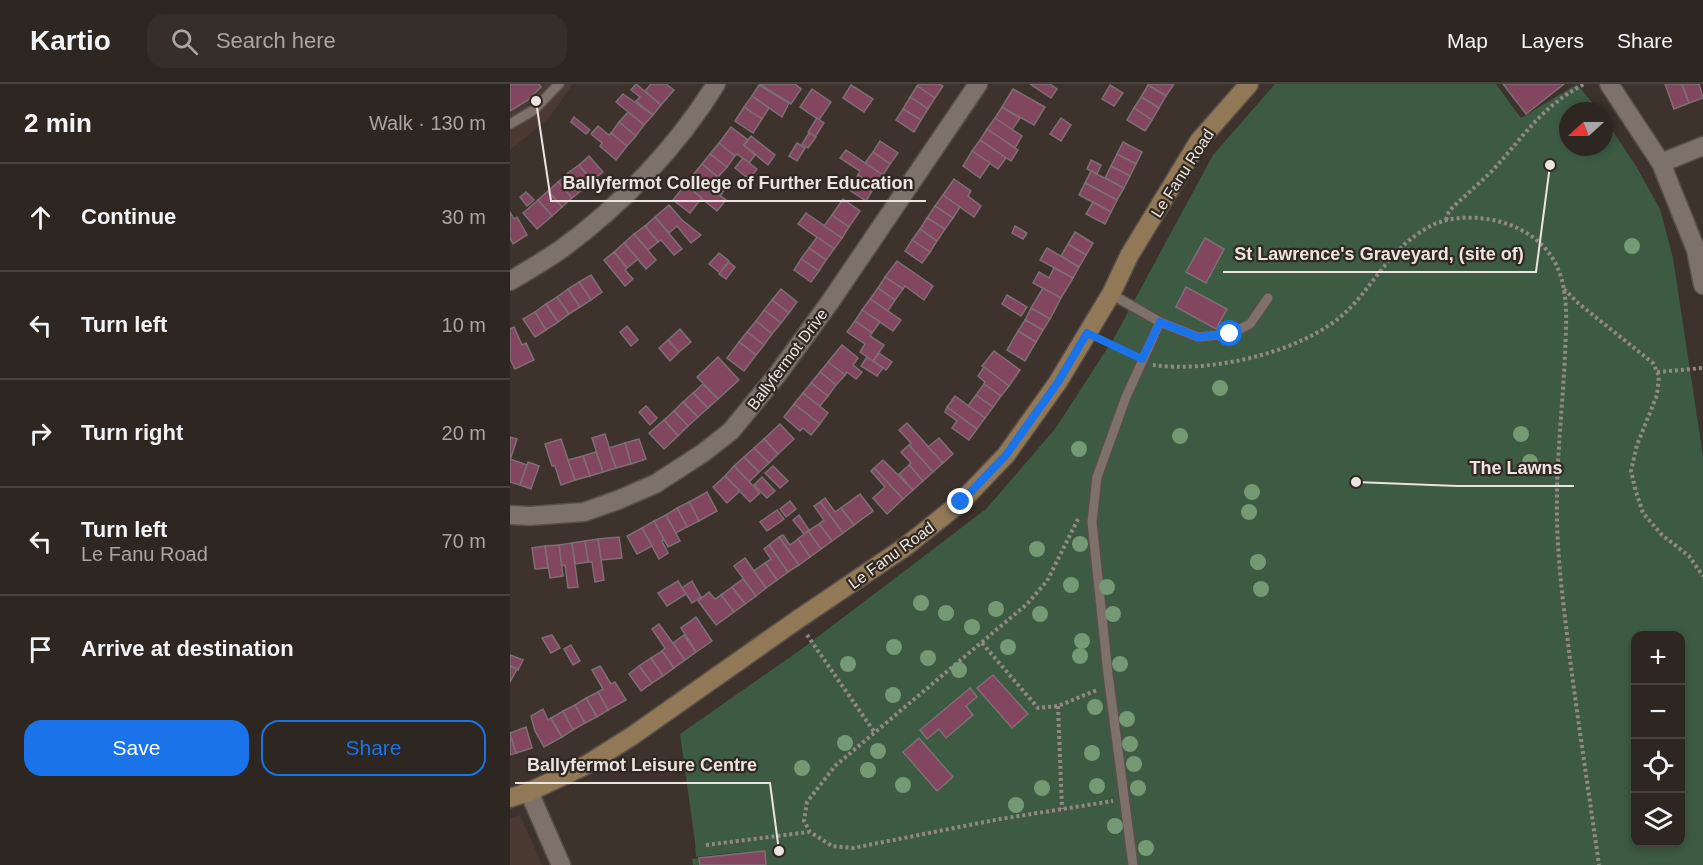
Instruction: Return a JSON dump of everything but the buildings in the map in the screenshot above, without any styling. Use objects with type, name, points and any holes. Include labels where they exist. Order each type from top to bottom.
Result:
[{"type":"street","points":[[510,281],[560,250],[614,206],[663,155],[716,84]]},
{"type":"street","name":"Ballyfermot Drive","points":[[510,515],[530,516],[584,512],[618,500],[655,484],[703,453],[731,431],[777,375],[830,302],[978,84]]},
{"type":"street","name":"Le Fanu Road","points":[[510,798],[529,792],[586,765],[632,736],[904,547],[961,502],[1006,455],[1058,382],[1111,294],[1129,256],[1199,141],[1249,84]]},
{"type":"street","points":[[1609,84],[1661,164],[1696,250],[1703,285]]},
{"type":"street","points":[[1661,164],[1703,146]]},
{"type":"street","points":[[529,792],[561,865]]},
{"type":"lane","points":[[510,124],[534,110],[559,84]]},
{"type":"lane","points":[[1111,294],[1160,322],[1198,337],[1230,334],[1250,324],[1269,298]]},
{"type":"lane","points":[[1132,865],[1092,522],[1097,477],[1142,359],[1160,322]]},
{"type":"path","points":[[1446,220],[1449,211],[1493,170],[1549,106],[1584,84]]},
{"type":"path","points":[[1087,333],[1152,365],[1174,368],[1256,357],[1293,346],[1322,331],[1345,313],[1404,245],[1424,229],[1446,220],[1489,219],[1509,223],[1545,249],[1557,266],[1564,289],[1566,331],[1557,500],[1560,580],[1599,865]]},
{"type":"path","points":[[1564,289],[1578,303],[1653,363],[1659,376],[1658,395],[1637,445],[1631,471],[1643,513],[1662,535],[1689,556],[1703,576]]},
{"type":"path","points":[[1657,372],[1703,368]]},
{"type":"path","points":[[1095,494],[1088,501],[1047,581],[1027,604],[835,766],[807,802],[804,821],[810,832],[832,846],[853,848],[1124,799]]},
{"type":"path","points":[[796,620],[875,733]]},
{"type":"path","points":[[981,643],[1038,708],[1058,706],[1110,685]]},
{"type":"path","points":[[1058,706],[1062,809]]},
{"type":"path","points":[[706,845],[810,832]]},
{"type":"shaded area","points":[[510,84],[573,84],[549,118],[510,150]]},
{"type":"shaded area","points":[[520,815],[542,865],[510,865],[510,818]]},
{"type":"green space","points":[[1275,84],[1496,84],[1521,118],[1577,84],[1592,102],[1559,102],[1559,156],[1613,156],[1613,132],[1660,209],[1673,258],[1703,456],[1703,865],[693,865],[692,859],[750,851],[696,857],[680,734],[803,648],[986,509],[1055,429],[1114,338],[1213,155]]},
{"type":"place","name":"Ballyfermot College of Further Education","points":[[536,101]]},
{"type":"place","name":"St Lawrence's Graveyard, (site of)","points":[[1550,165]]},
{"type":"place","name":"The Lawns","points":[[1356,482]]},
{"type":"place","name":"Ballyfermot Leisure Centre","points":[[779,851]]},
{"type":"route","points":[[961,502],[1006,455],[1058,382],[1087,333],[1142,359],[1160,322],[1198,337],[1230,334]]}]
